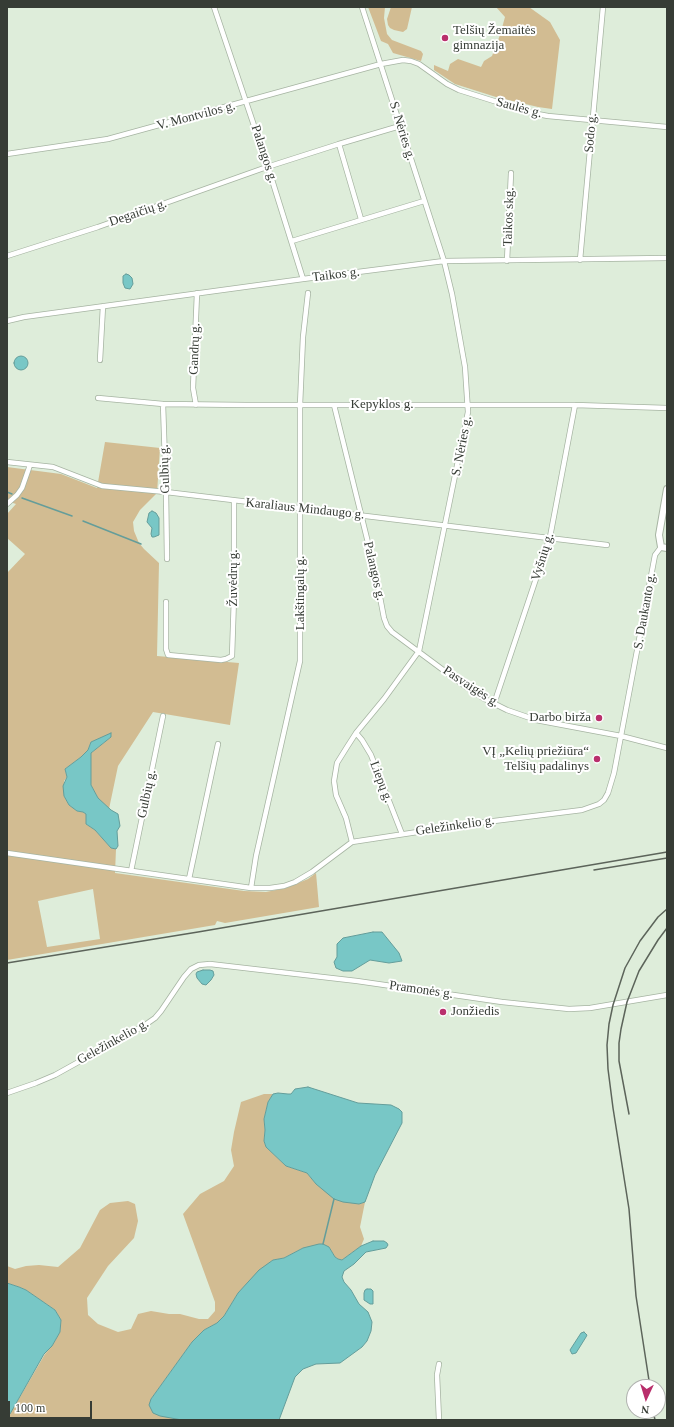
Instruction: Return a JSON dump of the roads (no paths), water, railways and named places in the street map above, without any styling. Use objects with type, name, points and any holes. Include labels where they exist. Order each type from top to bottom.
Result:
[{"type":"main road","name":"S. Daukanto g.","points":[[664,547],[659,535],[667,489]]},
{"type":"street","name":"Palangos g.","points":[[214,7],[268,167],[303,279]]},
{"type":"street","name":"S. Nėries g.","points":[[352,842],[346,818],[336,795],[334,781],[338,763],[356,733],[384,699],[419,651],[467,422],[468,406],[465,367],[452,294],[444,261],[362,7]]},
{"type":"street","name":"Sodo g.","points":[[580,260],[603,7]]},
{"type":"street","name":"Saulės g.","points":[[381,64],[404,60],[411,61],[419,64],[448,84],[474,96],[532,113],[548,116],[667,127]]},
{"type":"street","name":"V. Montvilos g.","points":[[7,154],[108,139],[381,64]]},
{"type":"street","name":"Degaičių g.","points":[[7,256],[98,227],[268,167],[400,126]]},
{"type":"street","points":[[339,144],[361,219]]},
{"type":"street","name":"Taikos skg.","points":[[507,261],[511,173]]},
{"type":"street","points":[[292,241],[424,200]]},
{"type":"street","name":"Taikos g.","points":[[7,321],[24,317],[103,306],[444,261],[667,258]]},
{"type":"street","name":"Lakštingalų g.","points":[[251,888],[256,856],[300,661],[300,405],[303,337],[308,293]]},
{"type":"street","name":"Gandrų g.","points":[[196,405],[193,388],[197,294]]},
{"type":"street","points":[[100,360],[103,306]]},
{"type":"street","name":"Kepyklos g.","points":[[98,398],[163,404],[196,405],[575,405],[667,408]]},
{"type":"street","name":"Gulbių g.","points":[[163,404],[167,559]]},
{"type":"street","name":"Palangos g.","points":[[334,405],[375,571],[385,622],[392,632],[419,651]]},
{"type":"street","name":"Vyšnių g.","points":[[494,704],[550,537],[575,405]]},
{"type":"street","name":"Karaliaus Mindaugo g.","points":[[7,462],[53,467],[102,486],[166,492],[607,545]]},
{"type":"street","points":[[7,504],[17,496],[22,488],[30,465]]},
{"type":"street","name":"Žuvėdrų g.","points":[[166,602],[166,649],[168,656],[221,660],[232,656],[234,597],[234,501]]},
{"type":"street","name":"S. Daukanto g.","points":[[621,736],[655,555],[664,547]]},
{"type":"street","name":"Pasvaigės g.","points":[[419,651],[462,684],[494,704],[519,715],[541,722],[621,736],[667,748]]},
{"type":"street","name":"Gulbių g.","points":[[131,871],[163,716]]},
{"type":"street","name":"Liepų g.","points":[[356,733],[371,755],[402,834]]},
{"type":"street","name":"Geležinkelio g.","points":[[7,853],[251,888],[284,886],[296,882],[312,872],[352,842],[470,824],[582,810],[599,804],[604,800],[610,787],[621,736]]},
{"type":"street","points":[[189,879],[218,744]]},
{"type":"street","name":"Pramonės g.","points":[[198,965],[210,964],[357,981],[502,1002],[569,1009],[590,1008],[667,994]]},
{"type":"street","name":"Geležinkelio g.","points":[[7,1092],[55,1075],[146,1025],[161,1011],[184,977],[198,965]]},
{"type":"street","points":[[439,1364],[437,1375],[439,1420]]},
{"type":"water","points":[[126,274],[132,278],[133,284],[130,289],[125,288],[123,283],[123,276]]},
{"type":"water","points":[[18,356],[24,356],[28,360],[28,366],[24,370],[18,370],[14,366],[14,360]]},
{"type":"water","points":[[152,511],[156,513],[159,518],[159,535],[154,537],[152,537],[151,534],[152,528],[147,522],[149,513]]},
{"type":"water","points":[[111,733],[111,737],[91,753],[91,785],[98,798],[111,810],[118,814],[120,826],[117,831],[118,846],[116,849],[111,848],[95,830],[86,824],[86,814],[77,811],[69,805],[64,796],[63,786],[67,777],[65,769],[88,750],[91,742]]},
{"type":"water","points":[[373,932],[382,932],[399,953],[402,961],[389,963],[370,960],[352,971],[343,971],[336,968],[334,962],[337,957],[337,944],[343,938]]},
{"type":"water","points":[[203,970],[213,971],[214,975],[206,985],[202,984],[197,978],[196,974],[197,972]]},
{"type":"water","points":[[308,1087],[358,1103],[391,1105],[402,1112],[402,1123],[375,1175],[365,1202],[359,1204],[334,1199],[316,1184],[307,1173],[286,1166],[266,1147],[264,1141],[264,1119],[268,1102],[273,1094],[291,1094],[295,1089]]},
{"type":"water","points":[[373,1241],[384,1241],[388,1245],[386,1248],[366,1252],[354,1264],[344,1271],[342,1277],[359,1304],[368,1312],[372,1322],[371,1331],[367,1341],[362,1347],[340,1363],[316,1364],[303,1369],[295,1377],[279,1420],[182,1420],[160,1416],[153,1413],[149,1405],[151,1399],[192,1342],[204,1330],[217,1323],[224,1316],[238,1293],[259,1270],[273,1260],[284,1258],[303,1248],[319,1244],[329,1247],[335,1257],[342,1260],[361,1246]]},
{"type":"water","points":[[7,1283],[26,1290],[55,1310],[61,1320],[60,1332],[52,1346],[44,1354],[10,1414],[7,1416]]},
{"type":"water","points":[[367,1289],[371,1289],[373,1291],[373,1304],[370,1304],[364,1300],[364,1293]]},
{"type":"water","points":[[584,1332],[587,1335],[586,1337],[576,1353],[572,1354],[570,1350],[581,1333]]},
{"type":"waterway","points":[[7,492],[12,494]]},
{"type":"waterway","points":[[22,498],[72,516]]},
{"type":"waterway","points":[[83,521],[141,544]]},
{"type":"waterway","points":[[323,1244],[334,1199]]},
{"type":"railway","points":[[7,963],[667,852]]},
{"type":"railway","points":[[594,870],[667,858]]},
{"type":"railway","points":[[649,1379],[636,1296],[629,1209],[613,1108],[608,1069],[607,1045],[613,1005],[625,968],[640,941],[658,917],[667,909]]},
{"type":"railway","points":[[629,1114],[619,1061],[621,1029],[627,1002],[639,971],[667,928]]},
{"type":"place","name":"Telšių Žemaitės gimnazija","points":[[445,38]]},
{"type":"place","name":"Darbo birža","points":[[599,718]]},
{"type":"place","name":"VĮ „Kelių priežiūra“ Telšių padalinys","points":[[597,759]]},
{"type":"place","name":"Jonžiedis","points":[[443,1012]]}]
